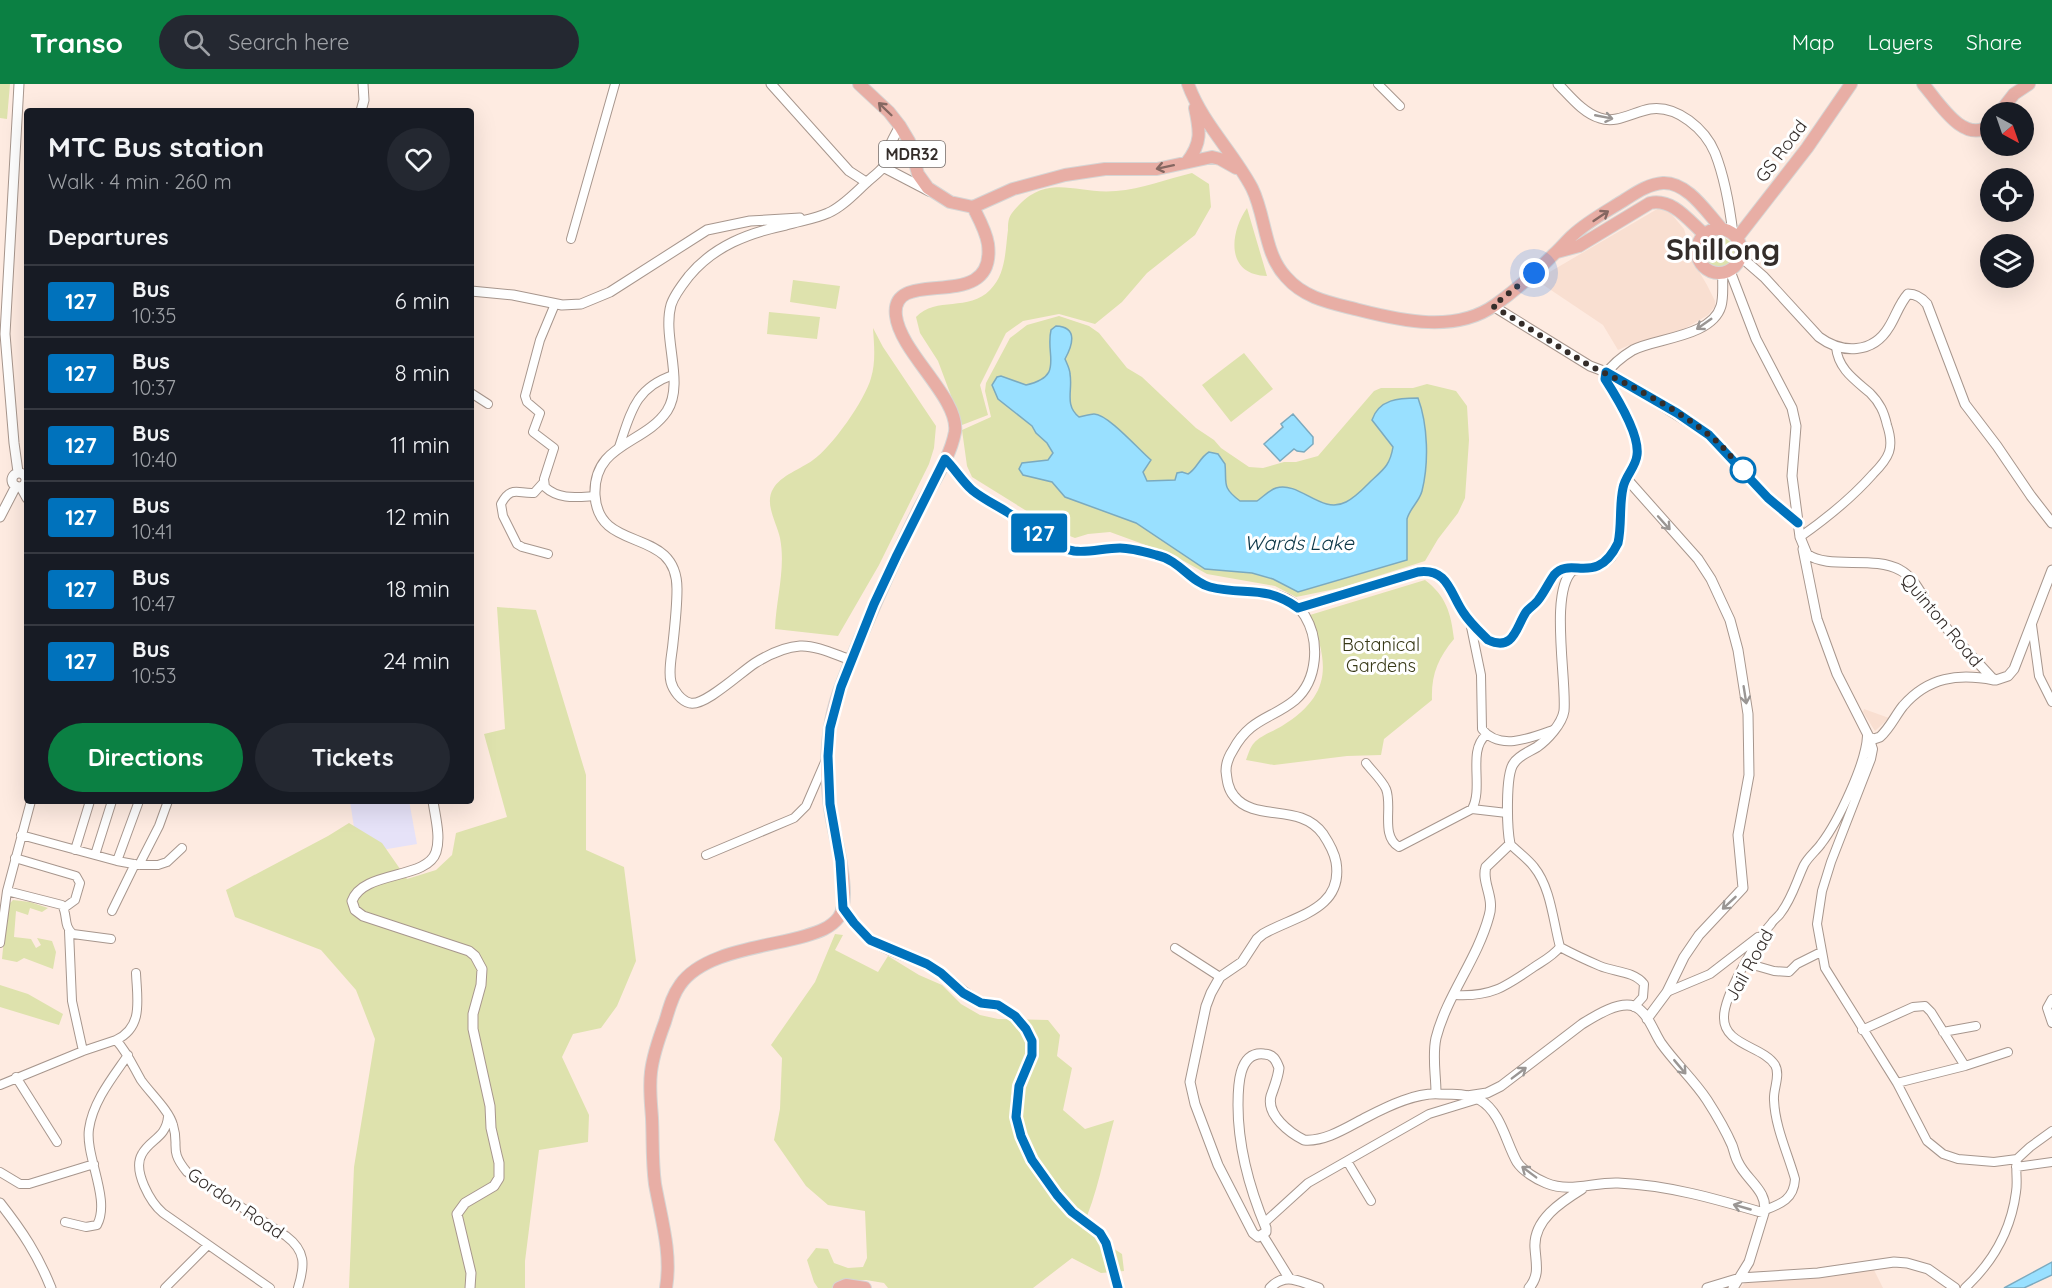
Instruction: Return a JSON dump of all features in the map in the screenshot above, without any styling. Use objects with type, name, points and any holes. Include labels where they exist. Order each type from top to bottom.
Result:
[{"type":"main road","name":"MDR32","points":[[859,84],[889,112],[900,126],[909,141],[918,174],[937,196]]},
{"type":"main road","name":"GS Road","points":[[1731,234],[1807,148],[1851,84]]},
{"type":"main road","points":[[1923,84],[1948,114],[1965,129],[1980,130]]},
{"type":"main road","points":[[2008,102],[2014,94],[2029,84]]},
{"type":"main road","points":[[1190,90],[1207,122],[1251,186],[1278,267],[1295,286],[1335,305],[1384,317],[1417,321],[1454,321],[1476,315],[1493,306],[1524,282],[1574,234],[1620,203],[1653,185],[1665,183],[1678,185],[1731,234],[1741,246],[1741,257],[1737,265],[1726,272],[1710,272],[1701,264],[1697,252],[1700,240],[1710,232],[1731,234]]},
{"type":"main road","points":[[1187,162],[1196,150],[1200,131],[1190,90]]},
{"type":"main road","points":[[937,196],[950,202],[974,207],[1013,189],[1065,175],[1105,169],[1144,170],[1212,157],[1240,170]]},
{"type":"main road","points":[[1556,253],[1579,246],[1650,203],[1659,201],[1677,209],[1704,235]]},
{"type":"main road","points":[[666,1288],[668,1266],[654,1169],[650,1085],[656,1051],[671,1002],[687,976],[711,961],[827,928],[840,915],[843,908],[840,861],[830,804],[828,756],[830,728],[851,660],[895,558],[945,459],[955,431],[944,398],[898,326],[896,308],[900,298],[905,294],[925,288],[971,283],[980,277],[985,269],[988,244],[974,207]]},
{"type":"main road","points":[[839,1288],[846,1285],[865,1288]]},
{"type":"street","points":[[19,84],[5,334],[14,443],[24,476]]},
{"type":"street","points":[[362,108],[363,84]]},
{"type":"street","points":[[572,239],[615,84]]},
{"type":"street","points":[[771,84],[849,171],[867,182]]},
{"type":"street","points":[[1378,84],[1400,106]]},
{"type":"street","points":[[1558,84],[1579,106],[1601,119],[1610,120],[1650,109],[1659,109],[1673,112],[1690,122],[1707,139],[1714,153],[1731,217],[1731,234]]},
{"type":"street","points":[[851,660],[802,646],[788,648],[755,663],[711,697],[699,703],[690,703],[681,698],[671,682],[670,665],[677,614],[678,586],[673,565],[657,549],[616,532],[605,523],[597,507],[596,479],[600,467],[608,456],[653,426],[662,418],[669,406],[673,394],[673,375],[668,325],[671,305],[680,286],[701,263],[724,247],[749,234],[815,218],[841,205],[883,167],[900,126]]},
{"type":"street","points":[[883,167],[937,196]]},
{"type":"street","points":[[474,291],[532,298],[555,304],[581,304],[604,295],[697,235],[714,227],[750,221],[815,218]]},
{"type":"street","points":[[1741,257],[1764,277],[1819,337],[1836,347],[1858,349],[1873,344],[1882,337],[1908,294],[1913,294],[1923,300],[1927,304],[1965,404],[2052,523]]},
{"type":"street","points":[[1298,608],[1426,571],[1443,578],[1469,621],[1488,640],[1494,643],[1512,638],[1525,614],[1540,598],[1558,571],[1567,567],[1578,569],[1600,566],[1614,552],[1620,537],[1621,498],[1626,478],[1636,460],[1637,445],[1616,395],[1605,379],[1606,372],[1631,351],[1692,332],[1711,320],[1721,308],[1726,272]]},
{"type":"street","points":[[1726,272],[1756,339],[1792,408],[1796,426],[1792,476],[1798,523],[1817,619],[1837,674],[1873,749],[1822,891],[1817,924],[1821,952],[1829,976],[1897,1083],[1927,1141],[1943,1154],[1975,1161],[2052,1162]]},
{"type":"street","points":[[548,554],[517,544],[501,510],[501,504],[511,492],[517,490],[534,493],[543,483],[554,448],[533,432],[540,414],[527,402],[525,396],[540,340],[555,304]]},
{"type":"street","points":[[1493,306],[1590,366],[1606,372],[1677,413],[1709,435],[1768,498],[1798,523]]},
{"type":"street","points":[[1801,539],[1854,495],[1889,453],[1891,440],[1885,414],[1880,405],[1840,364],[1836,347]]},
{"type":"street","points":[[619,447],[634,404],[641,394],[660,379],[673,375]]},
{"type":"street","points":[[474,395],[488,405]]},
{"type":"street","points":[[945,459],[974,491],[1061,548],[1086,552],[1119,548],[1155,554],[1176,562],[1205,585],[1221,589],[1266,593],[1284,599],[1298,608],[1308,622],[1314,648],[1310,680],[1294,701],[1260,720],[1245,732],[1231,753],[1226,766],[1227,777],[1234,797],[1242,803],[1271,812],[1298,816],[1317,825],[1330,843],[1335,857],[1336,882],[1323,903],[1314,910],[1263,934],[1257,939],[1242,962],[1220,977],[1206,1006],[1192,1074],[1191,1090],[1222,1174],[1252,1233],[1258,1237],[1263,1236]]},
{"type":"street","points":[[1626,478],[1698,559],[1711,579],[1738,650],[1748,714],[1749,775],[1738,835],[1743,888],[1699,935],[1684,957],[1667,992],[1647,1019]]},
{"type":"street","points":[[0,517],[18,487],[24,483]]},
{"type":"street","points":[[543,483],[548,490],[564,497],[595,496]]},
{"type":"street","points":[[18,487],[24,494]]},
{"type":"street","name":"Quinton Road","points":[[1801,539],[1806,554],[1819,561],[1885,565],[1901,570],[1910,577],[1951,632],[1996,680],[2008,676],[2014,669],[2052,570]]},
{"type":"street","points":[[1560,947],[1539,873],[1510,844],[1507,813],[1509,777],[1513,763],[1540,746],[1559,723],[1564,711],[1560,637],[1564,587],[1569,574],[1578,569]]},
{"type":"street","points":[[1469,621],[1481,675],[1482,729],[1486,735],[1494,739],[1515,741],[1553,730]]},
{"type":"street","points":[[2031,623],[2039,676],[2052,702]]},
{"type":"street","points":[[1868,736],[1874,739],[1880,737],[1904,705],[1931,684],[1945,677],[1959,676],[1996,680]]},
{"type":"street","points":[[1472,809],[1476,797],[1478,745],[1486,735]]},
{"type":"street","name":"Jail Road","points":[[1764,1212],[1782,1204],[1795,1187],[1795,1179],[1773,1099],[1778,1075],[1775,1065],[1733,1035],[1724,1024],[1726,1004],[1764,932],[1786,906],[1804,865],[1834,824],[1862,757],[1868,736]]},
{"type":"street","points":[[706,855],[794,819],[806,806],[828,756]]},
{"type":"street","points":[[1366,763],[1387,792],[1388,828],[1397,847],[1472,809],[1507,813]]},
{"type":"street","points":[[0,943],[2,902],[30,804]]},
{"type":"street","points":[[75,850],[89,804]]},
{"type":"street","points":[[95,855],[111,804]]},
{"type":"street","points":[[117,861],[138,804]]},
{"type":"street","points":[[112,911],[159,826],[167,804]]},
{"type":"street","points":[[432,804],[437,846],[433,858],[405,873],[364,887],[357,892],[352,901],[355,910],[363,916],[469,951],[475,956],[482,969],[481,985],[473,1014],[473,1029],[490,1106],[491,1128],[500,1170],[494,1186],[465,1203],[457,1214],[471,1273],[470,1288]]},
{"type":"street","points":[[21,835],[137,865],[158,865],[167,862],[182,848]]},
{"type":"street","points":[[1436,1093],[1435,1047],[1442,1018],[1478,949],[1490,913],[1492,902],[1484,872],[1485,867],[1510,844]]},
{"type":"street","points":[[15,858],[76,876],[80,883],[75,900],[64,908]]},
{"type":"street","points":[[7,891],[58,903],[64,908],[69,931],[72,1001],[83,1051]]},
{"type":"street","points":[[843,908],[870,940],[927,964],[963,993],[981,1003],[998,1005],[1015,1016],[1026,1029],[1032,1041],[1032,1055],[1019,1086],[1016,1117],[1021,1136],[1032,1160],[1057,1195],[1072,1212],[1100,1233],[1106,1243],[1118,1288]]},
{"type":"street","points":[[69,931],[77,935],[111,939]]},
{"type":"street","points":[[1667,992],[1710,974],[1764,932]]},
{"type":"street","points":[[1455,995],[1476,996],[1497,990],[1516,981],[1560,947]]},
{"type":"street","points":[[1560,947],[1598,965],[1635,976],[1641,980],[1644,984],[1642,997],[1634,1006]]},
{"type":"street","points":[[1175,948],[1220,977]]},
{"type":"street","points":[[1746,963],[1774,971],[1789,972],[1797,964],[1821,952]]},
{"type":"street","points":[[0,1085],[127,1035],[133,1028],[137,1008],[136,973]]},
{"type":"street","points":[[2052,999],[2047,1008],[2052,1023]]},
{"type":"street","points":[[1467,1096],[1487,1093],[1501,1086],[1582,1023],[1625,1005],[1634,1006],[1647,1019],[1661,1044],[1707,1100],[1732,1145],[1738,1162],[1761,1194],[1764,1212],[1751,1256],[1733,1288]]},
{"type":"street","points":[[1862,1030],[1919,1005],[1925,1006],[1965,1066]]},
{"type":"street","points":[[1943,1032],[1976,1026]]},
{"type":"street","name":"Gordon Road","points":[[116,1040],[174,1126],[174,1151],[187,1172],[286,1236],[299,1248],[303,1254],[298,1288]]},
{"type":"street","points":[[1897,1083],[1965,1066],[2008,1052]]},
{"type":"street","points":[[1263,1236],[1266,1232],[1264,1223],[1249,1179],[1240,1137],[1238,1105],[1243,1066],[1250,1057],[1258,1053],[1269,1054],[1275,1059],[1279,1068],[1270,1099],[1271,1108],[1285,1127],[1304,1140],[1330,1135],[1404,1101],[1436,1093],[1467,1096],[1486,1104],[1494,1114],[1518,1163],[1547,1184],[1563,1188],[1617,1183],[1650,1186],[1689,1192],[1764,1212]]},
{"type":"street","points":[[66,1222],[86,1227],[97,1225],[100,1220],[100,1197],[89,1131],[92,1116],[100,1099],[128,1055]]},
{"type":"street","points":[[16,1077],[57,1142]]},
{"type":"street","points":[[1264,1223],[1300,1189],[1347,1161],[1429,1114],[1478,1099]]},
{"type":"street","points":[[168,1116],[165,1130],[142,1154],[139,1161],[147,1192],[156,1207],[270,1288]]},
{"type":"street","points":[[1965,1288],[1982,1272],[2005,1236],[2016,1194],[2017,1163],[2030,1146],[2052,1131]]},
{"type":"street","points":[[1347,1161],[1371,1200]]},
{"type":"street","points":[[0,1172],[20,1184],[29,1184],[94,1164]]},
{"type":"street","points":[[1529,1288],[1538,1270],[1535,1246],[1537,1232],[1551,1211],[1584,1187]]},
{"type":"street","points":[[0,1203],[36,1253],[51,1288]]},
{"type":"street","points":[[1263,1236],[1288,1278]]},
{"type":"street","points":[[165,1288],[208,1245]]},
{"type":"street","points":[[1707,1288],[1740,1278],[1818,1273],[1893,1262],[1928,1269],[1954,1288]]},
{"type":"street","points":[[1270,1288],[1282,1279],[1288,1278],[1319,1288]]},
{"type":"shaded area","points":[[1659,208],[1668,210],[1684,229],[1694,263],[1715,301],[1715,306],[1708,315],[1684,329],[1618,350],[1603,325],[1536,280]]},
{"type":"shaded area","points":[[1864,709],[1889,718],[1875,731],[1863,712]]},
{"type":"shaded area","points":[[350,804],[410,804],[417,844],[358,854]]},
{"type":"shaded area","points":[[1874,1270],[1883,1288],[1740,1288],[1745,1283]]},
{"type":"green space","points":[[0,84],[10,84],[7,119],[0,118]]},
{"type":"green space","points":[[1192,173],[1209,184],[1211,207],[1195,235],[1147,273],[1122,302],[1095,324],[1059,314],[1023,321],[1006,333],[980,385],[988,415],[962,425],[938,361],[920,333],[916,317],[933,307],[972,301],[982,297],[990,290],[1002,270],[1010,217],[1025,200],[1037,192],[1061,187],[1101,191],[1126,190]]},
{"type":"green space","points":[[1247,208],[1267,276],[1254,274],[1244,269],[1235,251],[1237,229]]},
{"type":"green space","points":[[1719,237],[1730,241],[1734,252],[1730,263],[1719,267],[1708,263],[1704,252],[1708,241]]},
{"type":"green space","points":[[793,280],[840,286],[836,309],[790,302]]},
{"type":"green space","points":[[769,312],[820,317],[817,339],[767,334]]},
{"type":"green space","points":[[1059,316],[1089,326],[1099,333],[1127,368],[1142,377],[1196,428],[1249,467],[1263,468],[1318,456],[1374,391],[1381,388],[1413,388],[1427,384],[1456,391],[1467,406],[1469,440],[1465,498],[1458,513],[1425,561],[1340,588],[1296,597],[1275,586],[1207,574],[1173,555],[1110,532],[1075,538],[1062,533],[972,477],[967,466],[962,430],[991,417],[985,391],[986,383],[1010,338],[1027,325]]},
{"type":"green space","points":[[873,328],[883,347],[936,426],[934,448],[929,464],[879,565],[838,636],[775,629],[782,549],[770,507],[771,495],[781,480],[821,454],[855,410],[868,387],[873,372]]},
{"type":"green space","points":[[1244,353],[1273,389],[1231,422],[1202,385]]},
{"type":"green space","name":"Botanical Gardens","points":[[1425,580],[1443,599],[1451,621],[1454,639],[1437,667],[1432,700],[1384,739],[1381,755],[1347,756],[1274,765],[1246,760],[1251,747],[1257,740],[1298,714],[1310,703],[1318,691],[1323,664],[1317,633],[1310,615]]},
{"type":"green space","points":[[497,607],[536,610],[586,775],[586,850],[624,867],[636,961],[617,1006],[601,1028],[573,1034],[562,1057],[589,1115],[588,1142],[539,1150],[525,1261],[525,1288],[349,1288],[354,1167],[375,1039],[356,990],[321,950],[235,917],[226,890],[349,823],[382,843],[407,879],[436,870],[452,855],[456,833],[507,817],[484,734],[505,729]]},
{"type":"green space","points":[[13,900],[30,902],[48,908],[42,912],[30,908],[28,915],[16,911],[14,937],[31,939],[36,948],[41,945],[37,938],[52,941],[56,952],[53,969],[24,958],[17,962],[2,959],[7,906]]},
{"type":"green space","points":[[835,934],[843,935],[835,950],[878,972],[888,956],[919,975],[942,985],[961,1004],[980,1015],[998,1019],[1048,1020],[1060,1035],[1057,1056],[1072,1068],[1063,1110],[1085,1129],[1114,1120],[1096,1189],[1082,1228],[1122,1254],[1124,1271],[1101,1273],[1072,1258],[1033,1288],[888,1288],[884,1283],[866,1280],[848,1281],[837,1288],[818,1288],[807,1260],[816,1248],[828,1249],[834,1263],[848,1268],[863,1267],[867,1258],[865,1211],[828,1205],[806,1186],[774,1140],[780,1109],[782,1058],[771,1045],[815,982]]},
{"type":"green space","points":[[0,985],[28,994],[63,1014],[59,1025],[0,1007]]},
{"type":"water","name":"Wards Lake","points":[[1056,326],[1063,327],[1071,333],[1070,348],[1065,359],[1071,380],[1070,402],[1079,417],[1094,414],[1100,416],[1124,434],[1151,460],[1143,472],[1147,481],[1175,480],[1177,473],[1188,474],[1209,452],[1218,454],[1225,464],[1227,488],[1240,501],[1257,501],[1273,489],[1285,487],[1328,504],[1337,505],[1350,500],[1383,470],[1392,453],[1393,447],[1372,420],[1375,413],[1390,401],[1418,398],[1426,432],[1426,468],[1421,495],[1407,519],[1407,560],[1298,592],[1273,579],[1252,573],[1205,569],[1136,523],[1065,497],[1052,482],[1023,475],[1019,469],[1022,463],[1048,460],[1053,453],[1032,426],[998,399],[992,385],[997,377],[1001,376],[1026,385],[1046,376],[1051,364],[1051,330]]},
{"type":"water","points":[[1293,414],[1313,437],[1313,444],[1304,452],[1294,449],[1280,461],[1264,444],[1283,427],[1281,424]]},
{"type":"water","points":[[2052,1262],[2052,1275],[2024,1288],[2004,1288]]},
{"type":"bus line","name":"127","points":[[1118,1288],[1106,1243],[1100,1233],[1072,1212],[1057,1195],[1032,1160],[1021,1136],[1016,1117],[1019,1086],[1032,1055],[1032,1041],[1026,1029],[1015,1016],[998,1005],[981,1003],[963,993],[950,980],[927,964],[870,940],[843,908],[840,861],[833,827],[828,781],[830,728],[841,687],[874,604],[945,459],[974,491],[1061,548],[1077,552],[1119,548],[1155,554],[1176,562],[1197,580],[1212,588],[1276,595],[1298,608],[1418,572],[1432,572],[1443,578],[1469,621],[1494,643],[1512,638],[1529,608],[1540,598],[1558,571],[1567,567],[1588,569],[1600,566],[1607,561],[1618,543],[1623,486],[1635,464],[1638,451],[1628,420],[1605,379],[1606,372],[1677,413],[1709,435],[1768,498],[1798,523]]},
{"type":"district","name":"Shillong","points":[[1723,249]]},
{"type":"route","points":[[1534,273],[1493,306],[1590,366],[1606,372],[1677,413],[1709,435],[1743,470]]}]
